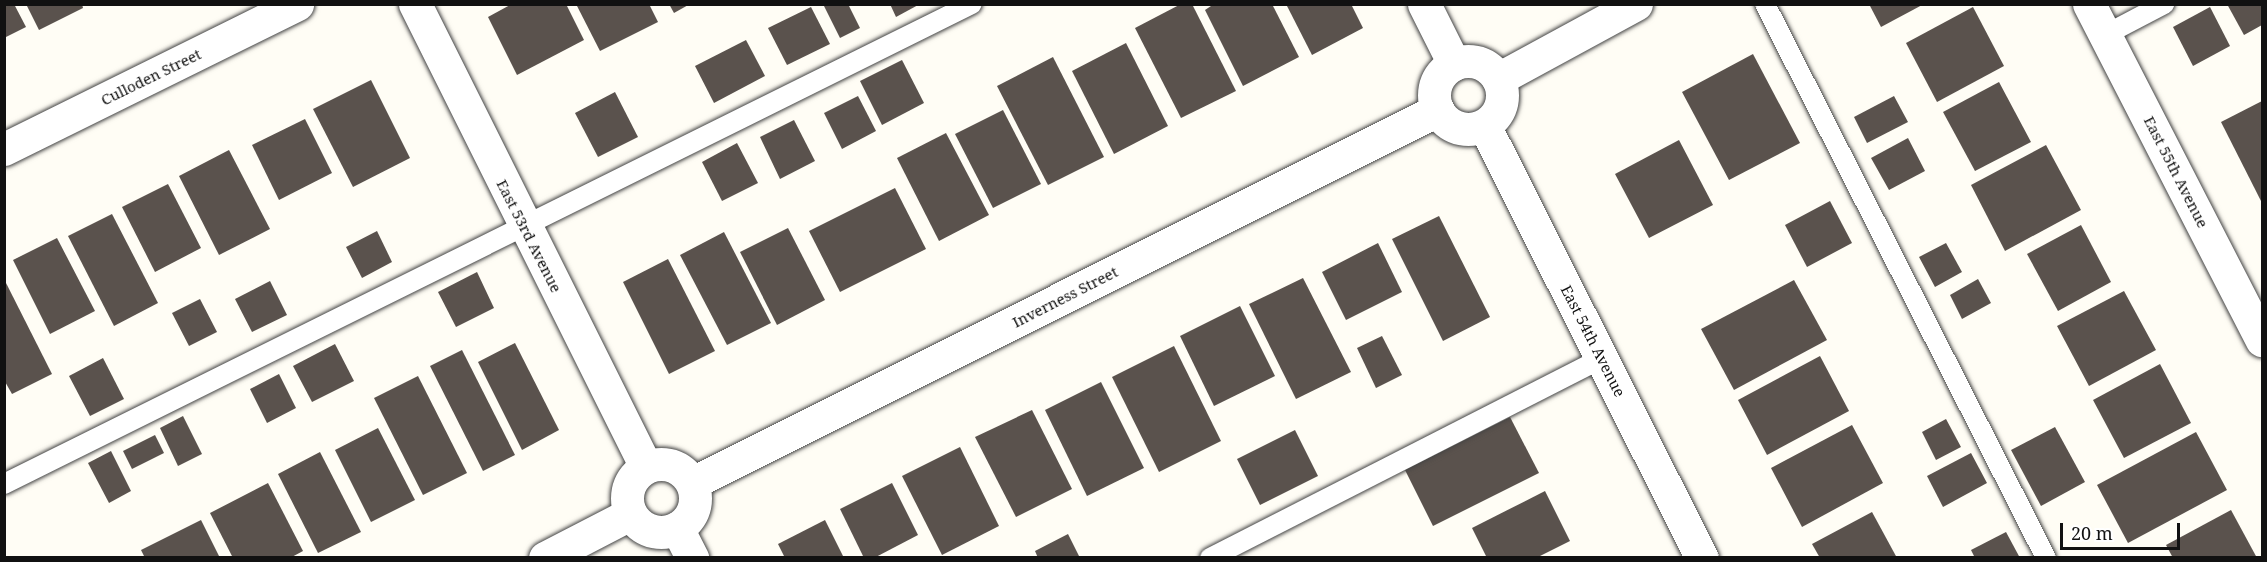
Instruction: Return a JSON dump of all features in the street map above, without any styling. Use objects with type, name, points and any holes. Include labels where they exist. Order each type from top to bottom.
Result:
[{"type":"street","name":"Culloden Street","points":[[4,149],[297,4]]},
{"type":"street","name":"East 53rd Avenue","points":[[414,4],[524,228],[646,467]]},
{"type":"street","points":[[1424,4],[1454,64]]},
{"type":"street","points":[[1498,79],[1636,4]]},
{"type":"street","name":"East 55th Avenue","points":[[2089,4],[2260,331]]},
{"type":"street","points":[[1464,61],[1484,64],[1498,79],[1502,99],[1498,110],[1484,125],[1463,128],[1453,125],[1438,110],[1435,100],[1438,78],[1454,64],[1464,61]]},
{"type":"street","name":"Inverness Street","points":[[692,483],[1438,110]]},
{"type":"street","name":"East 54th Avenue","points":[[1484,125],[1702,558]]},
{"type":"street","points":[[668,465],[685,474],[692,483],[692,513],[677,528],[657,532],[646,528],[630,514],[628,492],[632,482],[646,467],[668,465]]},
{"type":"street","points":[[545,558],[630,514]]},
{"type":"street","points":[[677,528],[692,558]]},
{"type":"lane","points":[[4,484],[972,4]]},
{"type":"lane","points":[[1765,4],[2046,558]]},
{"type":"lane","points":[[2104,35],[2164,4]]},
{"type":"lane","points":[[1210,558],[1602,358]]},
{"type":"building","points":[[4,4],[14,4],[26,27],[4,38]]},
{"type":"building","points":[[26,4],[82,4],[83,8],[39,30]]},
{"type":"building","points":[[512,4],[566,4],[584,40],[517,75],[488,17]]},
{"type":"building","points":[[576,4],[649,4],[658,22],[600,51]]},
{"type":"building","points":[[669,4],[690,4],[674,13]]},
{"type":"building","points":[[823,4],[848,4],[860,28],[840,38]]},
{"type":"building","points":[[890,4],[920,4],[896,17]]},
{"type":"building","points":[[1181,4],[1192,4],[1236,91],[1181,118],[1135,28]]},
{"type":"building","points":[[1214,4],[1272,4],[1299,57],[1243,86],[1205,10]]},
{"type":"building","points":[[1286,4],[1351,4],[1363,28],[1312,55]]},
{"type":"building","points":[[1869,4],[1924,4],[1881,27]]},
{"type":"building","points":[[2227,4],[2262,4],[2262,25],[2244,35]]},
{"type":"building","points":[[811,7],[830,44],[787,65],[768,28]]},
{"type":"building","points":[[1973,7],[2004,66],[1937,102],[1906,43]]},
{"type":"building","points":[[2210,7],[2230,46],[2193,66],[2173,27]]},
{"type":"building","points":[[746,40],[765,76],[714,103],[695,66]]},
{"type":"building","points":[[1126,43],[1168,126],[1114,154],[1072,71]]},
{"type":"building","points":[[1753,54],[1800,143],[1729,180],[1682,92]]},
{"type":"building","points":[[1053,57],[1104,157],[1048,185],[997,86]]},
{"type":"building","points":[[902,60],[924,103],[882,125],[860,81]]},
{"type":"building","points":[[371,80],[410,158],[353,187],[313,109]]},
{"type":"building","points":[[1999,82],[2031,142],[1975,171],[1943,112]]},
{"type":"building","points":[[615,92],[638,137],[598,157],[575,113]]},
{"type":"building","points":[[858,96],[876,131],[842,149],[824,113]]},
{"type":"building","points":[[1894,96],[1908,122],[1867,143],[1854,117]]},
{"type":"building","points":[[2262,101],[2262,203],[2221,122]]},
{"type":"building","points":[[1003,110],[1041,184],[993,208],[955,134]]},
{"type":"building","points":[[305,119],[332,173],[279,200],[252,145]]},
{"type":"building","points":[[794,120],[815,161],[780,179],[760,137]]},
{"type":"building","points":[[946,133],[989,215],[939,241],[897,158]]},
{"type":"building","points":[[1908,138],[1925,171],[1889,190],[1871,158]]},
{"type":"building","points":[[1679,140],[1713,205],[1649,238],[1615,174]]},
{"type":"building","points":[[737,143],[758,183],[722,201],[702,162]]},
{"type":"building","points":[[2046,145],[2081,210],[2005,251],[1971,185]]},
{"type":"building","points":[[229,150],[270,229],[219,255],[179,176]]},
{"type":"building","points":[[168,184],[201,248],[155,272],[122,207]]},
{"type":"building","points":[[895,188],[926,249],[840,292],[809,231]]},
{"type":"building","points":[[1830,201],[1852,243],[1807,267],[1785,225]]},
{"type":"building","points":[[112,214],[158,303],[114,326],[68,236]]},
{"type":"building","points":[[1439,216],[1490,317],[1443,341],[1392,239]]},
{"type":"building","points":[[2081,225],[2111,282],[2058,311],[2027,254]]},
{"type":"building","points":[[788,228],[825,300],[777,325],[740,252]]},
{"type":"building","points":[[377,231],[392,262],[362,278],[346,247]]},
{"type":"building","points":[[724,232],[771,323],[727,345],[680,255]]},
{"type":"building","points":[[57,238],[95,311],[50,334],[13,260]]},
{"type":"building","points":[[1378,243],[1402,292],[1346,320],[1322,272]]},
{"type":"building","points":[[1946,243],[1962,272],[1935,287],[1919,257]]},
{"type":"building","points":[[668,259],[715,351],[669,374],[623,282]]},
{"type":"building","points":[[477,272],[494,308],[456,327],[438,292]]},
{"type":"building","points":[[1303,278],[1351,372],[1296,399],[1249,304]]},
{"type":"building","points":[[4,279],[52,374],[12,394],[4,380]]},
{"type":"building","points":[[1978,279],[1991,303],[1962,319],[1950,295]]},
{"type":"building","points":[[1794,280],[1827,340],[1734,390],[1701,329]]},
{"type":"building","points":[[270,281],[287,315],[252,332],[235,299]]},
{"type":"building","points":[[2124,291],[2156,350],[2089,386],[2057,326]]},
{"type":"building","points":[[200,299],[217,332],[189,346],[172,313]]},
{"type":"building","points":[[1240,306],[1275,376],[1214,406],[1180,336]]},
{"type":"building","points":[[1382,336],[1402,375],[1376,388],[1357,348]]},
{"type":"building","points":[[515,343],[559,430],[522,450],[478,362]]},
{"type":"building","points":[[335,344],[354,381],[312,402],[293,366]]},
{"type":"building","points":[[1174,346],[1221,441],[1159,472],[1112,377]]},
{"type":"building","points":[[462,350],[515,455],[483,471],[430,366]]},
{"type":"building","points":[[1820,356],[1849,411],[1767,455],[1738,400]]},
{"type":"building","points":[[103,358],[124,399],[90,416],[69,376]]},
{"type":"building","points":[[2160,364],[2191,423],[2124,458],[2093,400]]},
{"type":"building","points":[[279,374],[296,408],[267,423],[250,389]]},
{"type":"building","points":[[418,376],[467,473],[423,495],[374,398]]},
{"type":"building","points":[[1101,382],[1144,468],[1087,496],[1045,410]]},
{"type":"building","points":[[1032,410],[1072,489],[1016,517],[975,437]]},
{"type":"building","points":[[183,416],[202,454],[178,466],[160,428]]},
{"type":"building","points":[[1510,417],[1539,473],[1433,526],[1405,470]]},
{"type":"building","points":[[1946,419],[1961,447],[1936,460],[1922,432]]},
{"type":"building","points":[[1852,425],[1883,483],[1802,527],[1771,468]]},
{"type":"building","points":[[2055,427],[2085,482],[2041,506],[2011,450]]},
{"type":"building","points":[[378,428],[415,500],[371,522],[335,450]]},
{"type":"building","points":[[1295,430],[1318,476],[1260,505],[1237,459]]},
{"type":"building","points":[[2196,432],[2227,490],[2128,543],[2097,485]]},
{"type":"building","points":[[155,435],[164,453],[132,469],[123,451]]},
{"type":"building","points":[[960,447],[999,526],[942,555],[902,476]]},
{"type":"building","points":[[111,451],[131,491],[109,503],[88,463]]},
{"type":"building","points":[[320,452],[361,532],[318,553],[278,474]]},
{"type":"building","points":[[1971,453],[1987,483],[1943,507],[1927,476]]},
{"type":"building","points":[[268,483],[303,551],[290,558],[233,558],[210,513]]},
{"type":"building","points":[[892,483],[918,535],[874,558],[864,558],[840,509]]},
{"type":"building","points":[[1545,491],[1570,541],[1536,558],[1487,558],[1472,528]]},
{"type":"building","points":[[2231,510],[2257,558],[2173,558],[2166,545]]},
{"type":"building","points":[[1872,512],[1897,558],[1820,558],[1812,544]]},
{"type":"building","points":[[201,520],[220,558],[145,558],[141,550]]},
{"type":"building","points":[[825,520],[844,558],[785,558],[778,544]]},
{"type":"building","points":[[2006,532],[2020,558],[1975,558],[1971,550]]},
{"type":"building","points":[[1068,534],[1080,558],[1038,558],[1035,551]]}]
